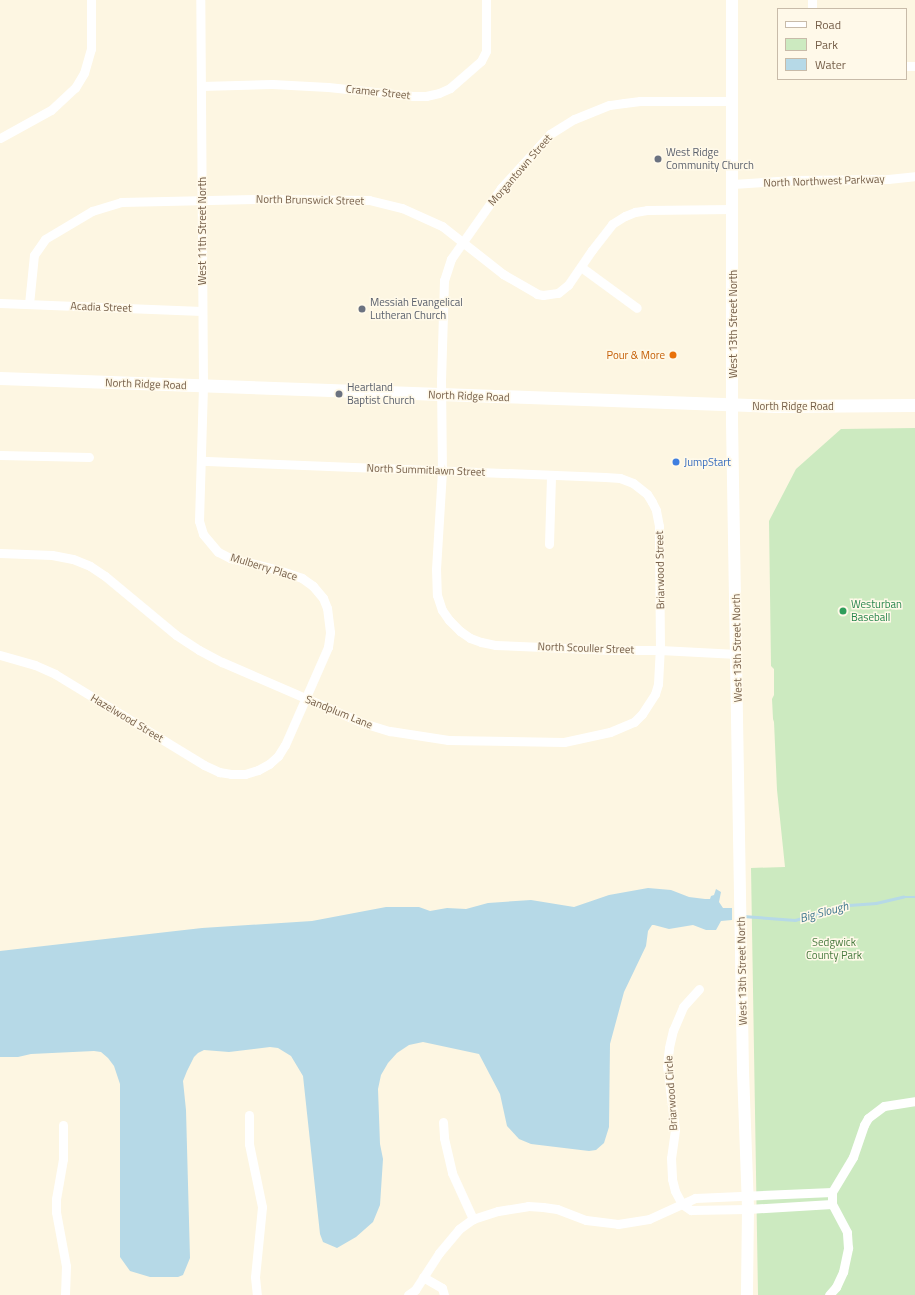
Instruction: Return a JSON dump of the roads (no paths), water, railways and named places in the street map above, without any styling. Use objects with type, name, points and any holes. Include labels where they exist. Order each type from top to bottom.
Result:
[{"type":"main road","name":"North Ridge Road","points":[[0,378],[732,405],[915,405]]},
{"type":"street","points":[[0,138],[51,110],[75,88],[84,73],[91,49],[91,0]]},
{"type":"street","name":"West 11th Street North","points":[[200,0],[203,386],[201,461]]},
{"type":"street","name":"Cramer Street","points":[[201,86],[279,85],[328,87],[413,96],[426,96],[439,93],[450,88],[481,61],[486,51],[486,0]]},
{"type":"street","name":"West 13th Street North","points":[[732,0],[732,405],[743,1076],[748,1209],[747,1295]]},
{"type":"street","name":"Morgantown Street","points":[[441,395],[444,280],[451,258],[501,188],[550,134],[574,119],[609,105],[624,102],[732,101]]},
{"type":"street","name":"North Northwest Parkway","points":[[732,184],[794,180],[888,179],[915,176]]},
{"type":"street","name":"North Brunswick Street","points":[[29,304],[34,255],[45,239],[73,220],[92,211],[121,202],[202,200],[369,200],[402,208],[423,216],[442,226],[503,274],[537,294],[558,293],[563,290],[612,224],[636,212],[733,209]]},
{"type":"street","points":[[581,267],[637,308]]},
{"type":"street","name":"Acadia Street","points":[[0,303],[202,311]]},
{"type":"street","name":"North Scouller Street","points":[[441,395],[442,471],[436,587],[442,610],[460,631],[470,638],[495,645],[737,654]]},
{"type":"street","points":[[0,455],[88,457]]},
{"type":"street","name":"North Summitlawn Street","points":[[201,461],[620,478],[633,483],[647,494]]},
{"type":"street","name":"Mulberry Place","points":[[201,461],[199,521],[203,534],[209,542],[218,552],[230,558],[279,570],[302,578],[313,586],[323,598],[327,608],[330,632],[328,647],[306,698],[285,745],[278,756],[269,764],[255,771]]},
{"type":"street","points":[[549,544],[551,476]]},
{"type":"street","name":"Briarwood Street","points":[[647,494],[656,510],[659,526],[660,650]]},
{"type":"street","name":"Sandplum Lane","points":[[0,553],[52,555],[73,559],[90,566],[105,576],[176,635],[199,650],[362,722],[390,731],[419,736],[448,740],[564,742],[610,732],[634,722],[642,714],[655,694],[660,650]]},
{"type":"street","name":"Hazelwood Street","points":[[0,655],[35,665],[55,674],[204,765],[219,772],[231,774],[255,771]]},
{"type":"street","name":"Briarwood Circle","points":[[682,1204],[674,1191],[672,1179],[671,1158],[675,1130],[667,1065],[669,1048],[680,1013],[683,1007],[699,989]]},
{"type":"street","points":[[829,1295],[836,1287],[843,1272],[848,1248],[847,1232],[832,1204],[832,1192],[852,1157],[868,1118],[884,1106],[915,1101]]},
{"type":"street","points":[[249,1115],[249,1144],[262,1207],[255,1271],[257,1295]]},
{"type":"street","points":[[443,1122],[444,1138],[452,1172],[473,1219]]},
{"type":"street","points":[[63,1124],[63,1159],[57,1193],[56,1212],[66,1266],[65,1295]]},
{"type":"street","points":[[415,1293],[423,1277],[439,1253],[454,1235],[473,1219],[513,1207],[528,1206],[558,1209],[586,1220],[618,1224],[649,1219],[694,1198],[747,1194],[832,1192]]},
{"type":"street","points":[[682,1204],[691,1210],[748,1209],[832,1204]]},
{"type":"street","points":[[423,1277],[442,1288],[444,1295]]},
{"type":"water","points":[[648,888],[671,890],[689,897],[705,899],[710,899],[711,896],[714,895],[716,889],[721,892],[719,902],[723,908],[732,908],[732,920],[721,921],[716,930],[706,930],[693,925],[669,929],[652,925],[648,931],[646,946],[624,992],[610,1044],[609,1127],[604,1143],[596,1150],[589,1151],[531,1144],[519,1139],[507,1126],[500,1094],[479,1054],[423,1042],[409,1045],[397,1053],[388,1063],[381,1075],[378,1089],[380,1144],[383,1159],[380,1205],[373,1222],[356,1237],[337,1248],[323,1242],[320,1234],[303,1076],[291,1056],[278,1048],[270,1047],[229,1052],[204,1050],[194,1057],[187,1071],[183,1081],[186,1110],[190,1258],[183,1275],[178,1277],[150,1277],[130,1271],[120,1257],[120,1084],[114,1066],[108,1058],[101,1052],[94,1051],[0,1057],[0,951],[202,928],[312,921],[386,907],[419,907],[430,911],[447,908],[466,909],[488,903],[531,900],[574,907],[609,895]]},
{"type":"waterway","name":"Big Slough","points":[[743,916],[795,920],[849,905],[876,903],[903,897],[915,897]]},
{"type":"place","name":"West Ridge Community Church","points":[[658,159]]},
{"type":"place","name":"Messiah Evangelical Lutheran Church","points":[[362,309]]},
{"type":"place","name":"Pour & More","points":[[673,355]]},
{"type":"place","name":"Heartland Baptist Church","points":[[339,394]]},
{"type":"place","name":"JumpStart","points":[[676,462]]},
{"type":"place","name":"Westurban Baseball","points":[[843,611]]},
{"type":"park label","name":"Sedgwick County Park","points":[[834,949]]}]
